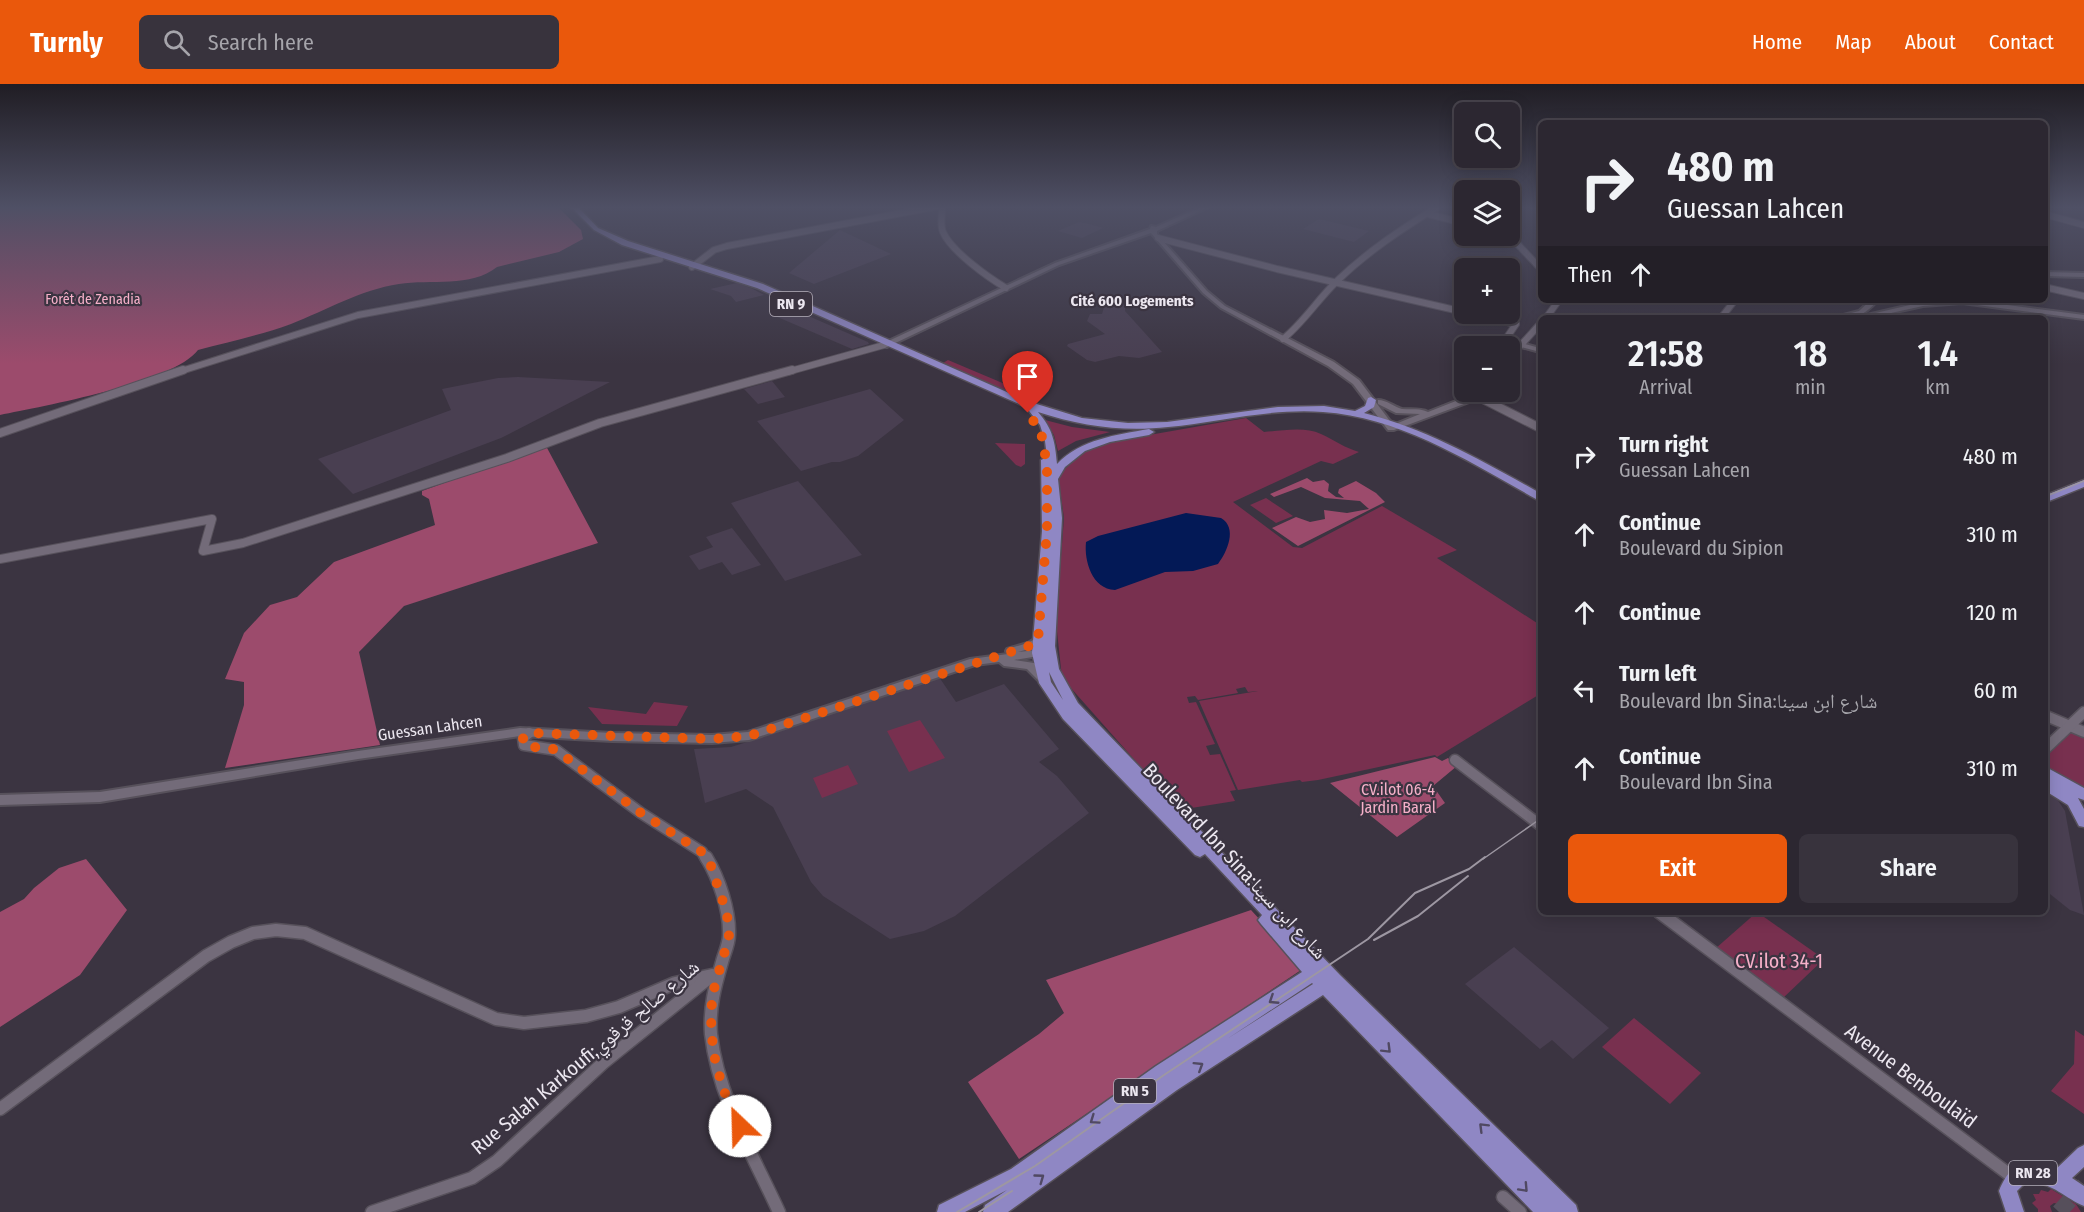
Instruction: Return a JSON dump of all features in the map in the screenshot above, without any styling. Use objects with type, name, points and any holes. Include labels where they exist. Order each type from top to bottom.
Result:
[{"type":"main road","name":"RN 9","points":[[660,259],[694,266],[753,285],[1057,420],[1076,425],[1136,431]]},
{"type":"main road","points":[[671,259],[694,266]]},
{"type":"main road","points":[[882,344],[1065,259]]},
{"type":"main road","points":[[1176,259],[1205,292],[1235,314],[1285,338]]},
{"type":"main road","points":[[1183,259],[1221,299],[1343,371],[1376,401],[1396,426]]},
{"type":"main road","points":[[2048,274],[2084,274]]},
{"type":"main road","points":[[1860,315],[1872,303]]},
{"type":"main road","points":[[1860,315],[1915,303]]},
{"type":"main road","points":[[1860,315],[1936,303]]},
{"type":"main road","points":[[1978,303],[2084,316]]},
{"type":"main road","points":[[2006,303],[2084,316]]},
{"type":"main road","points":[[1520,347],[1538,350]]},
{"type":"main road","points":[[1376,401],[1409,412],[1439,410]]},
{"type":"main road","points":[[1355,414],[1376,401]]},
{"type":"main road","points":[[1396,426],[1459,402]]},
{"type":"main road","points":[[1396,426],[1460,402]]},
{"type":"main road","name":"RN 9","points":[[1025,406],[1093,424],[1161,427]]},
{"type":"main road","points":[[1025,406],[1039,417],[1047,429],[1052,462],[1050,478]]},
{"type":"main road","name":"Boulevard Ibn Sina:شارع ابن سينا","points":[[1025,406],[1041,432],[1050,478],[1042,648],[1044,679],[1068,716],[1253,904],[1546,1212]]},
{"type":"main road","points":[[1052,462],[1079,444],[1136,431],[1272,409],[1323,409],[1355,414],[1396,426],[1538,496]]},
{"type":"main road","points":[[1050,478],[1066,459],[1088,446],[1161,427],[1250,414],[1281,412],[1331,414],[1396,426],[1538,503]]},
{"type":"main road","points":[[2048,493],[2084,477]]},
{"type":"main road","points":[[2048,493],[2084,483]]},
{"type":"main road","points":[[974,662],[1042,648]]},
{"type":"main road","name":"Boulevard Ibn Sina:شارع ابن سينا","points":[[1042,648],[1073,706],[1188,826],[1323,977],[1569,1212]]},
{"type":"main road","points":[[974,662],[1021,663],[1030,666],[1044,679]]},
{"type":"main road","name":"Guessan Lahcen","points":[[0,801],[100,797],[358,755],[520,732],[612,737],[732,738],[769,731],[974,662]]},
{"type":"main road","points":[[2048,773],[2084,795]]},
{"type":"main road","points":[[2048,785],[2073,801],[2084,822]]},
{"type":"main road","name":"RN 5","points":[[946,1212],[1017,1175],[1162,1072],[1323,977]]},
{"type":"main road","name":"RN 5","points":[[992,1212],[1323,977]]},
{"type":"main road","points":[[2058,1180],[2084,1155]]},
{"type":"main road","name":"RN 28","points":[[2015,1212],[2008,1191],[2014,1178],[2022,1174],[2033,1173],[2058,1180],[2084,1197]]},
{"type":"street","points":[[0,433],[192,367],[218,361],[351,317],[660,259]]},
{"type":"street","points":[[694,266],[703,259]]},
{"type":"street","points":[[969,259],[984,274],[1004,287]]},
{"type":"street","points":[[1237,259],[1454,310]]},
{"type":"street","points":[[1285,338],[1321,301],[1335,282],[1363,259]]},
{"type":"street","points":[[2048,288],[2084,296]]},
{"type":"street","points":[[1548,315],[1557,303]]},
{"type":"street","points":[[1723,315],[1733,303]]},
{"type":"street","points":[[1520,342],[1538,326]]},
{"type":"street","points":[[0,560],[212,519],[203,551],[243,543],[371,503],[600,423],[882,344]]},
{"type":"street","points":[[1494,402],[1538,427]]},
{"type":"street","points":[[2048,746],[2084,712]]},
{"type":"street","points":[[2048,717],[2084,732]]},
{"type":"street","points":[[529,733],[523,738],[524,745],[556,750],[641,813],[702,852],[711,866],[727,914],[729,937],[716,971],[712,996],[711,1031],[715,1059],[723,1089],[779,1212]]},
{"type":"street","points":[[1455,760],[1538,823]]},
{"type":"street","name":"Avenue Benboulaïd","points":[[1663,915],[2014,1178]]},
{"type":"street","points":[[0,1109],[181,973],[226,944],[260,931],[277,929],[305,933],[496,1019],[524,1023],[586,1016],[619,1007],[675,983],[716,971]]},
{"type":"street","name":"Rue Salah Karkoufi;شارع صالح قرقوي","points":[[372,1212],[472,1178],[497,1161],[603,1063],[716,971]]},
{"type":"street","points":[[1503,1197],[1520,1212]]},
{"type":"shaded area","points":[[806,259],[879,259],[814,284],[789,273]]},
{"type":"shaded area","points":[[737,283],[764,295],[736,302],[731,296],[710,289]]},
{"type":"shaded area","points":[[1106,301],[1120,301],[1125,304],[1125,311],[1162,352],[1139,358],[1119,356],[1095,362],[1087,360],[1067,346],[1105,334],[1087,321],[1090,314],[1102,314]]},
{"type":"shaded area","points":[[797,311],[869,344],[852,349],[775,316]]},
{"type":"shaded area","points":[[498,378],[610,382],[501,438],[353,494],[318,459],[451,410],[442,389]]},
{"type":"shaded area","points":[[772,381],[785,397],[758,404],[744,389]]},
{"type":"shaded area","points":[[870,389],[904,420],[858,456],[840,462],[801,471],[757,421]]},
{"type":"shaded area","points":[[798,481],[862,555],[785,581],[731,503]]},
{"type":"shaded area","points":[[1186,513],[1221,518],[1226,522],[1230,534],[1229,540],[1218,564],[1193,571],[1165,572],[1115,590],[1100,585],[1095,579],[1086,557],[1086,542],[1098,536]]},
{"type":"shaded area","points":[[732,528],[761,565],[732,575],[722,562],[699,570],[689,556],[713,547],[706,537]]},
{"type":"shaded area","points":[[939,677],[956,702],[1004,684],[1059,749],[1039,762],[1057,776],[1089,813],[955,916],[924,931],[890,939],[823,896],[811,882],[773,807],[746,789],[705,803],[694,749],[731,747]]},
{"type":"shaded area","points":[[2048,794],[2057,799],[2065,811],[2084,915],[2070,910],[2048,892]]},
{"type":"shaded area","points":[[1514,947],[1609,1028],[1573,1059],[1552,1040],[1540,1049],[1465,984]]},
{"type":"green space","name":"Forêt de Zenadia","points":[[0,259],[532,259],[497,267],[475,278],[450,282],[399,284],[371,291],[280,328],[198,350],[184,362],[136,383],[106,392],[0,415]]},
{"type":"green space","points":[[948,360],[1012,387],[1007,391],[943,363]]},
{"type":"green space","points":[[1246,418],[1264,432],[1307,430],[1359,452],[1333,464],[1321,461],[1233,502],[1293,547],[1302,548],[1382,506],[1457,550],[1437,558],[1538,624],[1538,695],[1437,757],[1435,755],[1318,780],[1302,782],[1300,780],[1238,790],[1199,701],[1258,691],[1248,692],[1245,687],[1236,689],[1238,693],[1198,700],[1195,696],[1187,697],[1189,703],[1196,702],[1215,744],[1206,746],[1210,755],[1220,754],[1236,790],[1230,791],[1235,801],[1179,810],[1062,678],[1056,622],[1064,518],[1058,475],[1092,445]]},
{"type":"green space","points":[[1045,420],[1072,427],[1110,432],[1076,441],[1058,451],[1054,435]]},
{"type":"green space","points":[[995,443],[1025,444],[1025,464],[1021,467],[1016,465]]},
{"type":"green space","points":[[546,446],[598,543],[404,606],[359,652],[380,745],[225,768],[244,705],[244,682],[225,679],[244,633],[270,605],[297,597],[334,562],[435,525],[429,499],[422,495],[422,491]]},
{"type":"green space","points":[[1307,478],[1313,482],[1324,480],[1329,484],[1328,491],[1336,497],[1344,498],[1338,493],[1339,489],[1356,481],[1376,493],[1385,502],[1298,546],[1272,528],[1296,517],[1310,522],[1325,519],[1324,510],[1347,513],[1369,509],[1360,501],[1325,498],[1301,487],[1274,497],[1270,494]]},
{"type":"green space","points":[[1266,498],[1293,516],[1276,523],[1250,505]]},
{"type":"green space","points":[[654,702],[688,706],[677,726],[602,724],[588,707],[646,714]]},
{"type":"green space","points":[[920,720],[945,758],[909,772],[887,731]]},
{"type":"green space","points":[[2069,732],[2084,737],[2084,793],[2048,771],[2048,753]]},
{"type":"green space","name":"CV.ilot 06-4 Jardin Baral","points":[[1435,757],[1442,761],[1448,758],[1457,766],[1433,786],[1445,803],[1397,837],[1330,783]]},
{"type":"green space","points":[[848,765],[858,784],[822,798],[813,778]]},
{"type":"green space","points":[[86,859],[127,910],[80,975],[0,1027],[0,912],[24,899],[59,868]]},
{"type":"green space","points":[[1251,910],[1304,968],[1019,1159],[968,1082],[1039,1034],[1064,1013],[1046,980]]},
{"type":"green space","name":"CV.ilot 34-1","points":[[1754,915],[1761,915],[1824,959],[1782,999],[1715,949]]},
{"type":"green space","points":[[1634,1018],[1701,1073],[1670,1104],[1602,1047]]},
{"type":"green space","points":[[2075,1030],[2084,1036],[2084,1114],[2051,1091],[2074,1064]]},
{"type":"green space","points":[[2051,1189],[2076,1204],[2081,1212],[2069,1212],[2062,1205],[2054,1203],[2050,1206],[2052,1212],[2038,1212],[2032,1203],[2036,1200],[2033,1194],[2039,1194],[2041,1190],[2048,1192]]},
{"type":"tunnel","points":[[2059,1212],[2084,1185]]},
{"type":"tram line","points":[[2048,495],[2084,481]]},
{"type":"tram line","points":[[1483,859],[1538,820]]},
{"type":"tram line","points":[[957,1212],[1035,1166],[1164,1075],[1368,939],[1415,893],[1469,869],[1485,857]]},
{"type":"tram line","points":[[1374,940],[1418,916],[1468,876]]},
{"type":"tram line","points":[[979,1212],[1012,1191]]},
{"type":"district","name":"Cité 600 Logements","points":[[1132,301]]},
{"type":"route","points":[[740,1126],[723,1089],[711,1031],[712,996],[729,937],[727,914],[711,866],[702,852],[641,813],[556,750],[524,745],[523,738],[529,733],[712,739],[749,736],[1032,645],[1038,640],[1044,580],[1047,465],[1041,432],[1028,413]]}]
